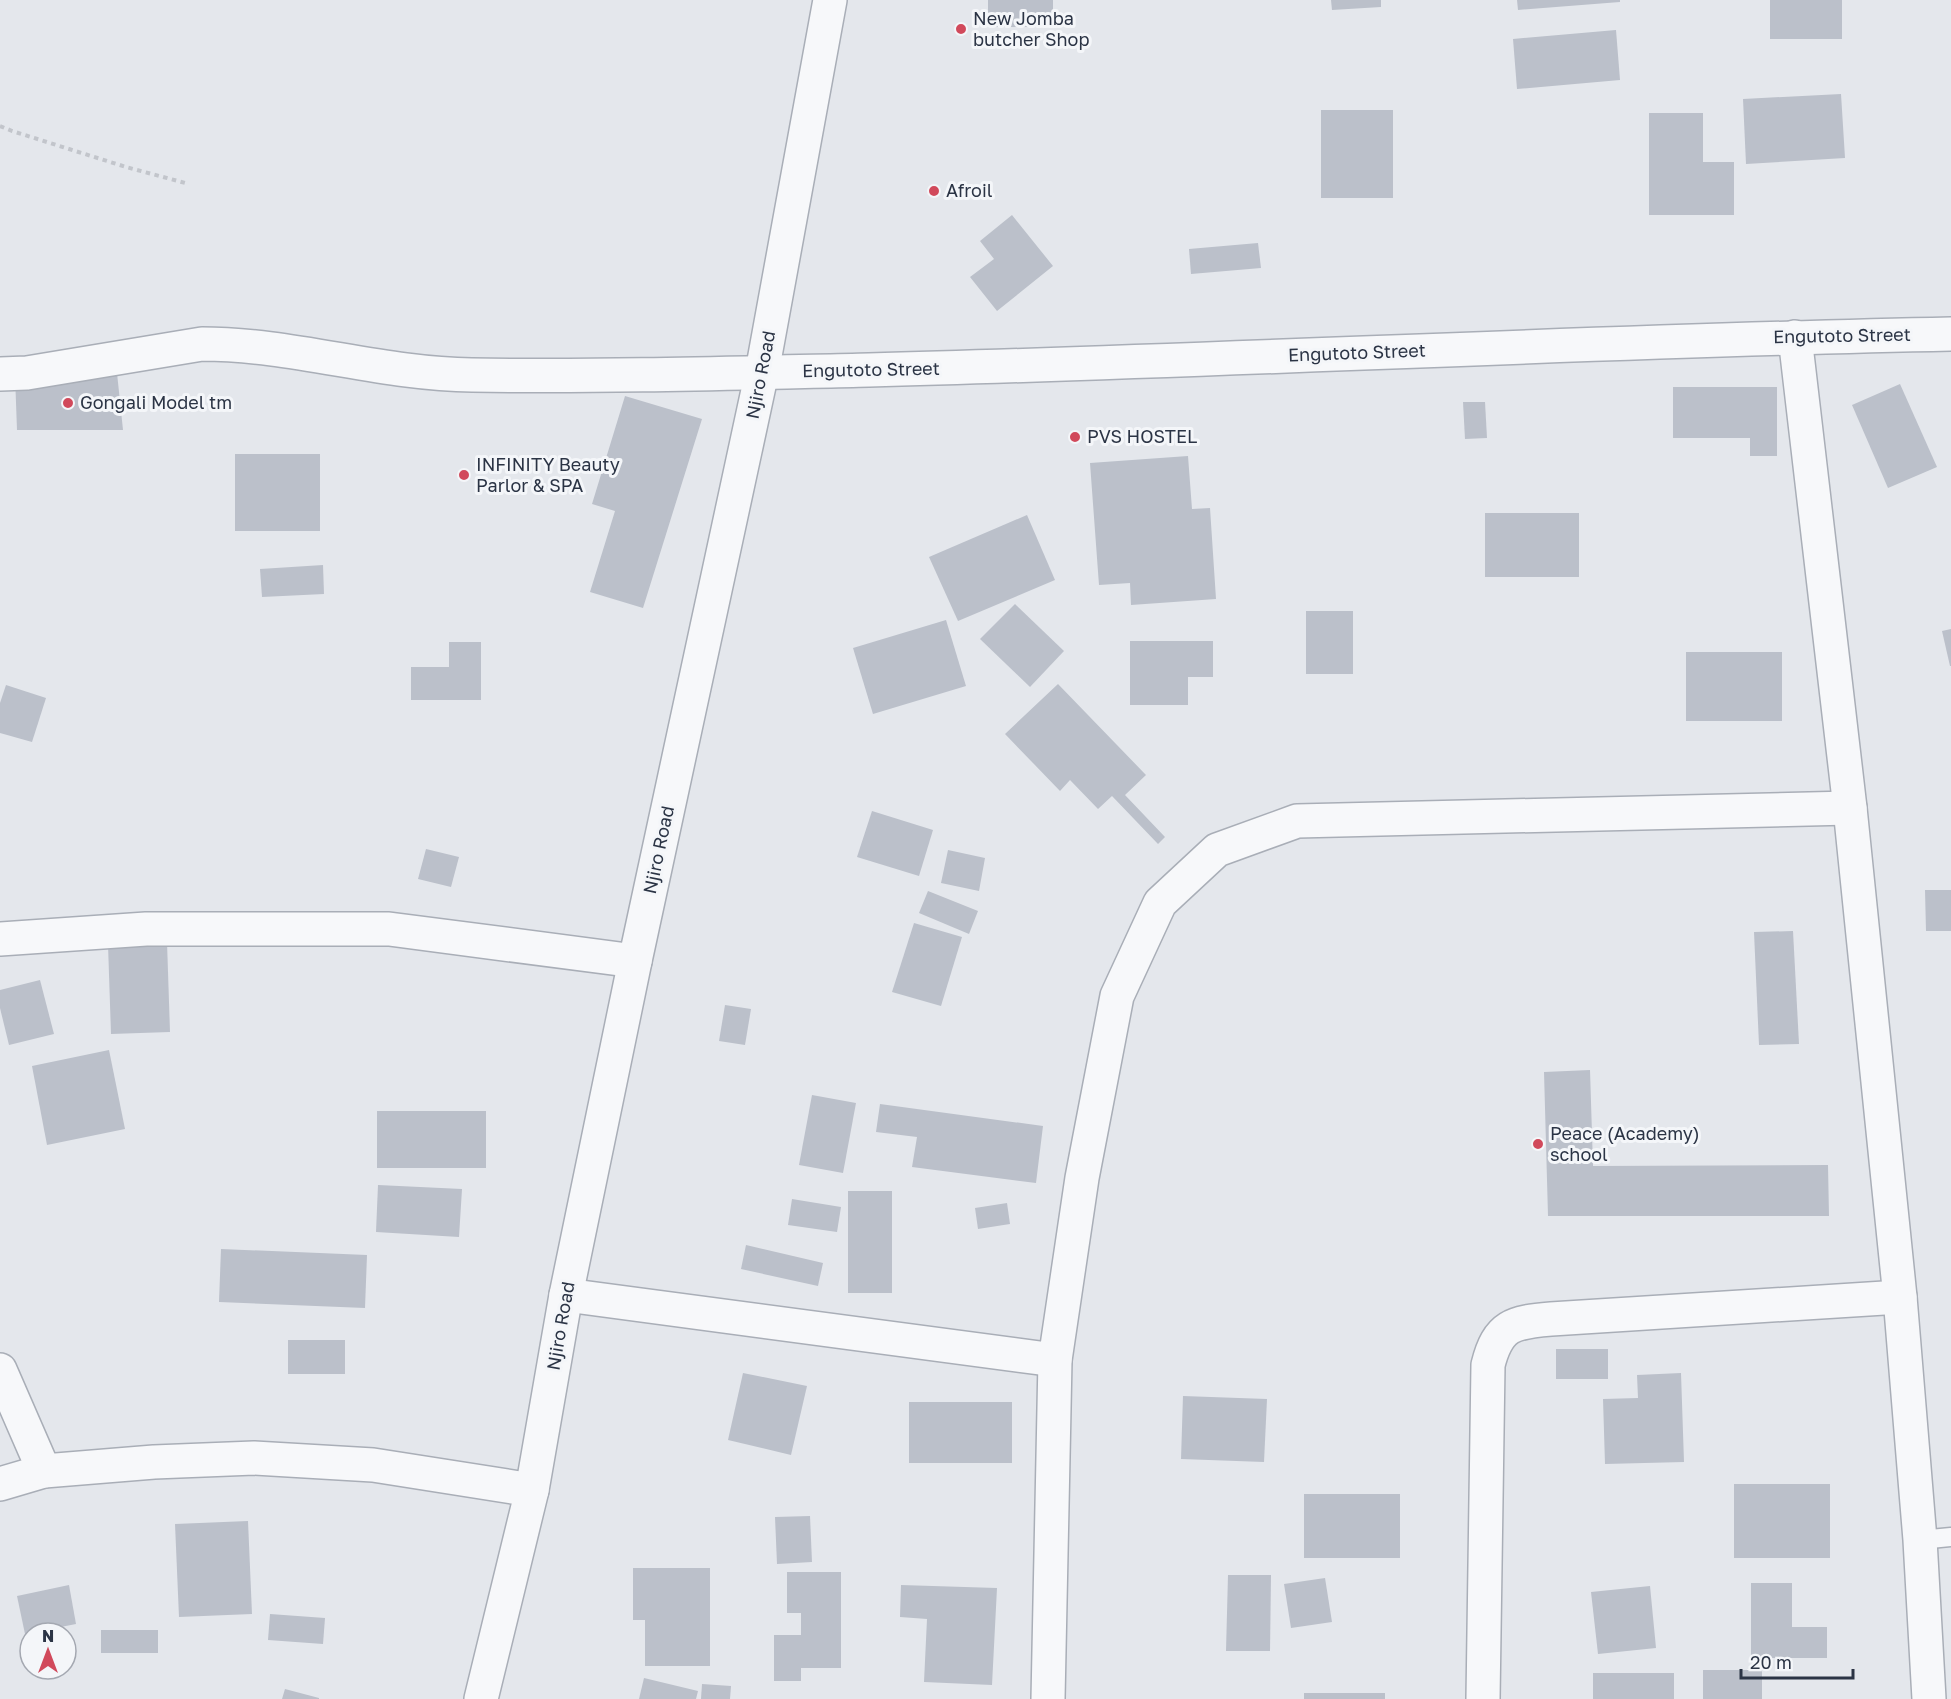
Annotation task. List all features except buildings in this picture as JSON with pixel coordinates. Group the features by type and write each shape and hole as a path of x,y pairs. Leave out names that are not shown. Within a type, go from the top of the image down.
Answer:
{"street":[{"name":"Njiro Road","path":"481,1699 532,1490 566,1295 635,961 762,372 830,0"},
{"name":"Engutoto Street","path":"0,374 27,373 202,344 285,349 393,368 466,375 624,375 1015,366 1795,337 1951,334"},
{"path":"1795,337 1850,808 1900,1297 1935,1539 1929,1699"},
{"path":"1048,1699 1055,1360 1082,1178 1116,996 1160,903 1217,850 1298,821 1850,808"},
{"path":"0,939 146,929 389,929 635,961"},
{"path":"566,1295 1055,1360"},
{"path":"1483,1699 1488,1365 1492,1348 1502,1333 1519,1322 1540,1320 1900,1297"},
{"path":"0,1370 44,1471"},
{"path":"0,1484 44,1471 154,1462 254,1458 373,1465 532,1490"}],"path":[{"path":"0,126 126,167 189,184"}],"place":[{"name":"New Jomba butcher Shop","path":"961,29"},
{"name":"Afroil","path":"934,191"},
{"name":"Gongali Model tm","path":"68,403"},
{"name":"PVS HOSTEL","path":"1075,437"},
{"name":"INFINITY Beauty Parlor & SPA","path":"464,475"},
{"name":"Peace (Academy) school","path":"1538,1144"}]}
